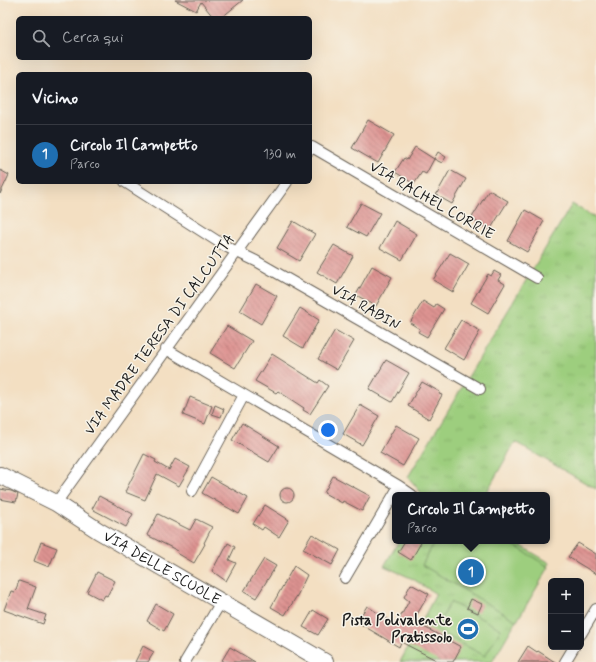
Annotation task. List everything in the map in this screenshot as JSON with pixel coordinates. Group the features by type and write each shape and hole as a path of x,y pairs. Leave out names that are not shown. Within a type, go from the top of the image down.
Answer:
{"main road":[{"name":"VIA DELLE SCUOLE","path":"0,475 56,503 220,602 324,662"}],"street":[{"name":"VIA RACHEL CORRIE","path":"312,150 537,278"},
{"name":"VIA RABIN","path":"128,184 237,252 256,261 480,388"},
{"name":"VIA MADRE TERESA DI CALCUTTA","path":"56,503 286,184"},
{"path":"166,349 408,492"},
{"path":"192,491 244,395"},
{"path":"395,492 399,486"},
{"path":"345,578 392,498"},
{"path":"185,662 220,602"},
{"path":"584,629 596,609"},
{"path":"565,662 572,650"}],"green space":[{"path":"572,204 596,218 596,489 515,442 487,492 420,492 408,477"},
{"path":"397,544 518,544 550,563 492,662 400,662 436,594 413,579 384,566"},
{"path":"433,544 512,544 549,567 517,621 422,565"},
{"name":"Pista Polivalente Pratissolo","path":"450,602 501,629 485,656 436,630"}],"building":[{"path":"175,0 243,0 223,16 212,16 201,2 196,11"},
{"path":"368,120 394,135 378,163 352,148"},
{"path":"415,147 434,159 426,174 422,172 414,184 395,172 404,158 407,160"},
{"path":"438,152 446,157 442,163 434,159"},
{"path":"0,170 9,175 0,194"},
{"path":"450,170 466,179 452,204 436,195"},
{"path":"489,190 508,201 490,230 471,219"},
{"path":"361,203 380,213 366,237 347,227"},
{"path":"525,210 544,221 527,252 508,241"},
{"path":"293,221 315,234 299,261 277,248"},
{"path":"395,221 417,234 402,260 380,248"},
{"path":"334,245 353,256 337,284 317,272"},
{"path":"450,253 469,264 453,292 433,280"},
{"path":"372,266 392,277 376,306 356,295"},
{"path":"494,271 501,275 498,280 505,284 488,313 471,303 488,274 491,276"},
{"path":"256,284 277,296 261,324 240,311"},
{"path":"423,301 434,308 436,304 444,309 427,337 418,332 420,329 410,323"},
{"path":"300,308 319,320 303,348 283,336"},
{"path":"461,320 480,331 464,360 444,348"},
{"path":"227,326 252,341 235,368 210,353"},
{"path":"335,330 354,341 337,370 318,359"},
{"path":"272,354 318,383 320,380 328,386 310,414 303,410 304,408 278,391 276,393 255,381"},
{"path":"386,360 409,373 392,402 369,389"},
{"path":"422,382 440,392 439,394 442,395 429,419 408,406"},
{"path":"190,397 212,406 205,424 183,415"},
{"path":"215,405 224,409 221,417 212,414"},
{"path":"360,405 379,416 362,445 343,434"},
{"path":"242,423 279,446 269,462 232,440"},
{"path":"396,425 419,438 403,466 380,453"},
{"path":"144,454 156,460 155,462 169,470 175,459 190,467 179,486 157,474 145,500 125,492"},
{"path":"333,476 370,496 362,511 343,501 342,503 324,493"},
{"path":"211,477 248,498 239,514 202,493"},
{"path":"284,488 290,488 294,492 294,498 290,502 284,502 280,498 280,492"},
{"path":"0,489 18,494 16,502 0,499"},
{"path":"99,496 133,514 126,527 92,509"},
{"path":"265,505 289,520 279,537 264,527 262,530 253,524"},
{"path":"158,514 190,530 196,519 212,527 204,543 205,544 194,563 177,553 178,551 147,535"},
{"path":"312,534 340,550 332,565 303,549"},
{"path":"41,542 57,548 49,567 34,561"},
{"path":"228,543 235,547 229,560 236,563 226,581 212,571"},
{"path":"578,543 596,554 596,574 568,557"},
{"path":"403,544 420,544 411,560 398,552"},
{"path":"264,559 276,566 256,598 244,591"},
{"path":"294,566 307,575 298,594 285,615 271,607"},
{"path":"97,572 115,581 107,596 105,595 102,600 87,592"},
{"path":"19,581 36,587 28,609 46,615 43,624 4,610 11,591 15,592"},
{"path":"411,584 429,594 413,621 461,647 453,662 440,662 401,642 399,647 357,622 367,606 396,625 409,601 404,597"},
{"path":"471,599 482,604 478,613 467,608"},
{"path":"156,604 173,614 164,631 147,621"},
{"path":"313,610 328,619 318,635 303,627"},
{"path":"143,646 154,652 148,662 135,662"},
{"path":"528,646 537,652 538,651 555,662 518,662"},
{"path":"230,647 255,662 221,662"}],"place":[{"name":"Circolo Il Campetto","path":"471,572"},
{"name":"Pista Polivalente Pratissolo","path":"468,629"}]}
